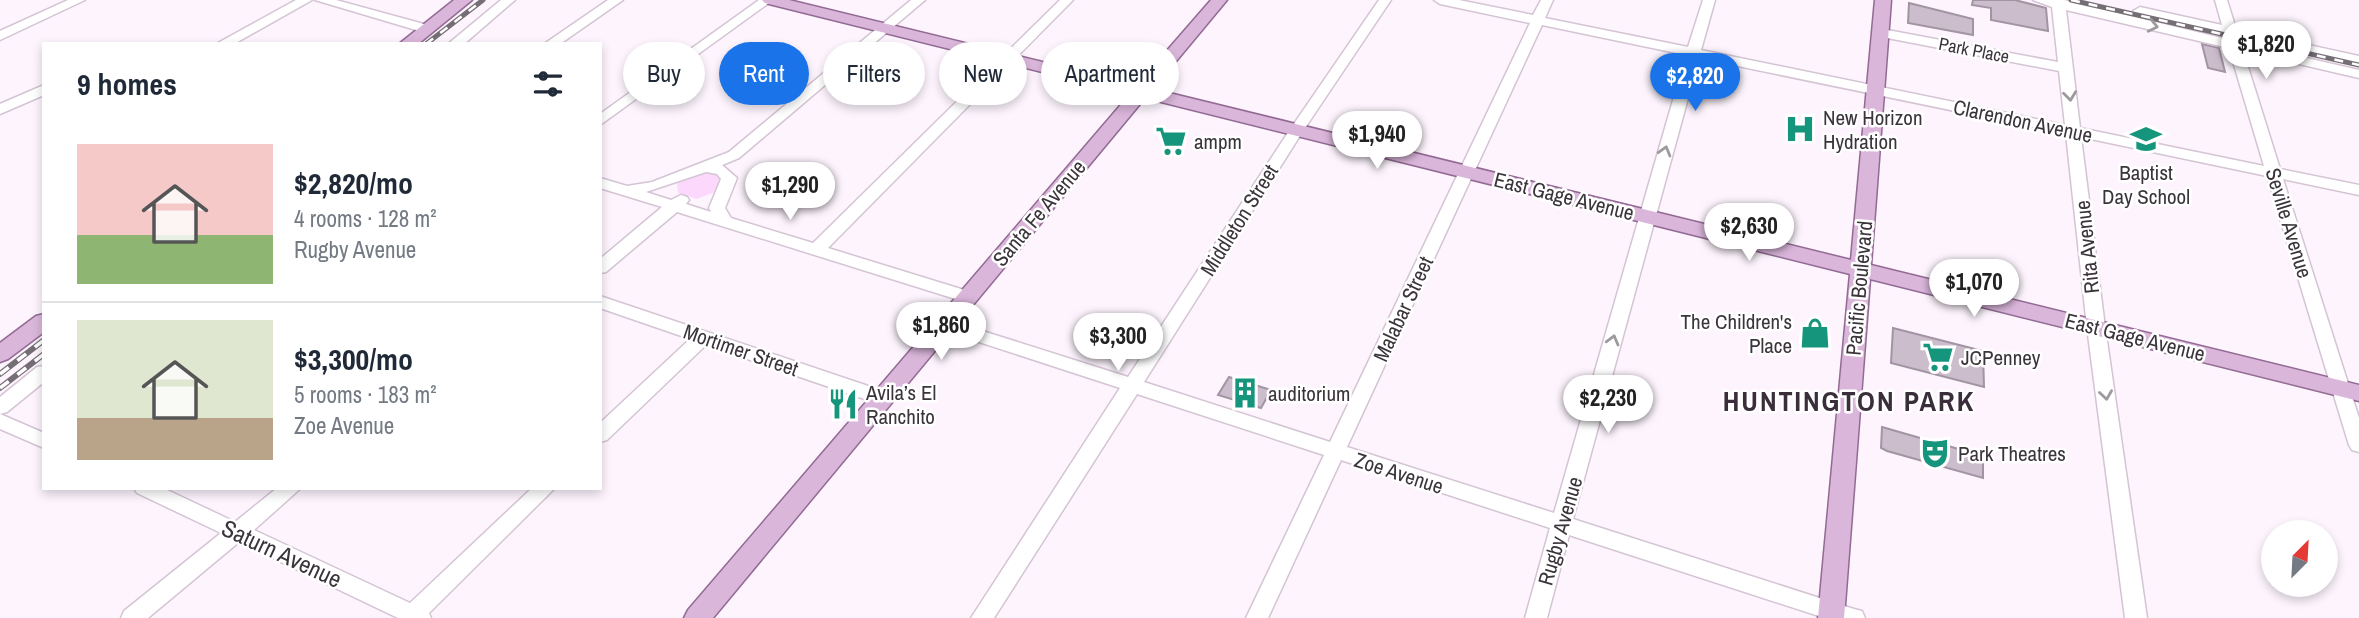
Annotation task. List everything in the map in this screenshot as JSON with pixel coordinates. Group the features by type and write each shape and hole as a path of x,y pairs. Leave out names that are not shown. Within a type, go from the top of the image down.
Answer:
{"main road":[{"path":"410,42 464,0"},
{"name":"East Gage Avenue","path":"768,0 939,42"},
{"name":"Santa Fe Avenue","path":"1179,47 1219,0"},
{"name":"Pacific Boulevard","path":"1839,615 1861,269 1883,0"},
{"name":"East Gage Avenue","path":"1179,102 2349,390"},
{"name":"Santa Fe Avenue","path":"697,618 1129,105"},
{"path":"0,354 42,322"}],"street":[{"path":"45,0 65,6"},
{"path":"0,36 79,0"},
{"path":"227,42 306,0"},
{"path":"321,0 426,29"},
{"path":"457,42 509,0"},
{"path":"554,42 617,0"},
{"path":"602,120 768,0"},
{"path":"625,190 653,187 734,155 919,0"},
{"path":"1024,42 1067,0"},
{"name":"Middleton Street","path":"982,618 1296,131 1385,0"},
{"name":"Clarendon Avenue","path":"1440,0 2359,190"},
{"name":"Malabar Street","path":"1257,618 1547,0"},
{"name":"Rugby Avenue","path":"1536,618 1646,216 1709,0"},
{"path":"2039,0 2058,2 2359,74"},
{"path":"2092,0 2359,60"},
{"name":"Seville Avenue","path":"2221,0 2249,84 2273,172 2349,390 2359,444"},
{"name":"Rita Avenue","path":"2058,2 2096,327 2136,618"},
{"name":"Park Place","path":"1882,33 2067,68"},
{"path":"0,110 42,90"},
{"path":"816,250 961,105"},
{"path":"724,221 718,208 734,155"},
{"path":"698,169 719,170 726,185"},
{"path":"677,178 670,191 678,203"},
{"path":"602,184 678,203 724,221 968,297"},
{"path":"602,266 678,203 702,201 726,185"},
{"name":"Mortimer Street","path":"602,303 882,398"},
{"name":"Zoe Avenue","path":"945,325 1839,615"},
{"path":"602,433 703,337"},
{"path":"0,407 42,374"},
{"path":"0,421 42,440"},
{"name":"Saturn Avenue","path":"148,490 414,617"},
{"path":"132,618 289,490"},
{"path":"414,617 543,490"}],"shaded area":[{"path":"709,170 723,175 720,190 697,199 678,193 677,184 682,179"}],"building":[{"path":"1973,0 2015,0 2046,8 2048,31 1991,20 1991,8 1972,5"},
{"path":"1909,3 1973,19 1973,35 1908,23"},
{"path":"2202,44 2219,48 2225,72 2208,68"},
{"name":"JCPenney","path":"1893,328 1983,351 1984,387 1891,363"},
{"name":"auditorium","path":"1229,377 1271,390 1261,408 1218,395"},
{"name":"Park Theatres","path":"1882,427 1983,456 1983,478 1881,448"}],"railway":[{"path":"429,42 483,0"},
{"path":"2071,0 2359,65"},
{"path":"0,374 42,342"},
{"path":"0,388 42,356"}],"place":[{"name":"New Horizon Hydration","path":"1800,129"},
{"name":"Baptist Day School","path":"2146,139"},
{"name":"ampm","path":"1171,141"},
{"name":"The Children's Place","path":"1815,333"},
{"name":"JCPenney","path":"1938,357"},
{"name":"auditorium","path":"1245,393"},
{"name":"Avila’s El Ranchito","path":"843,404"},
{"name":"Park Theatres","path":"1935,453"}],"district":[{"name":"HUNTINGTON PARK","path":"1849,401"}]}
